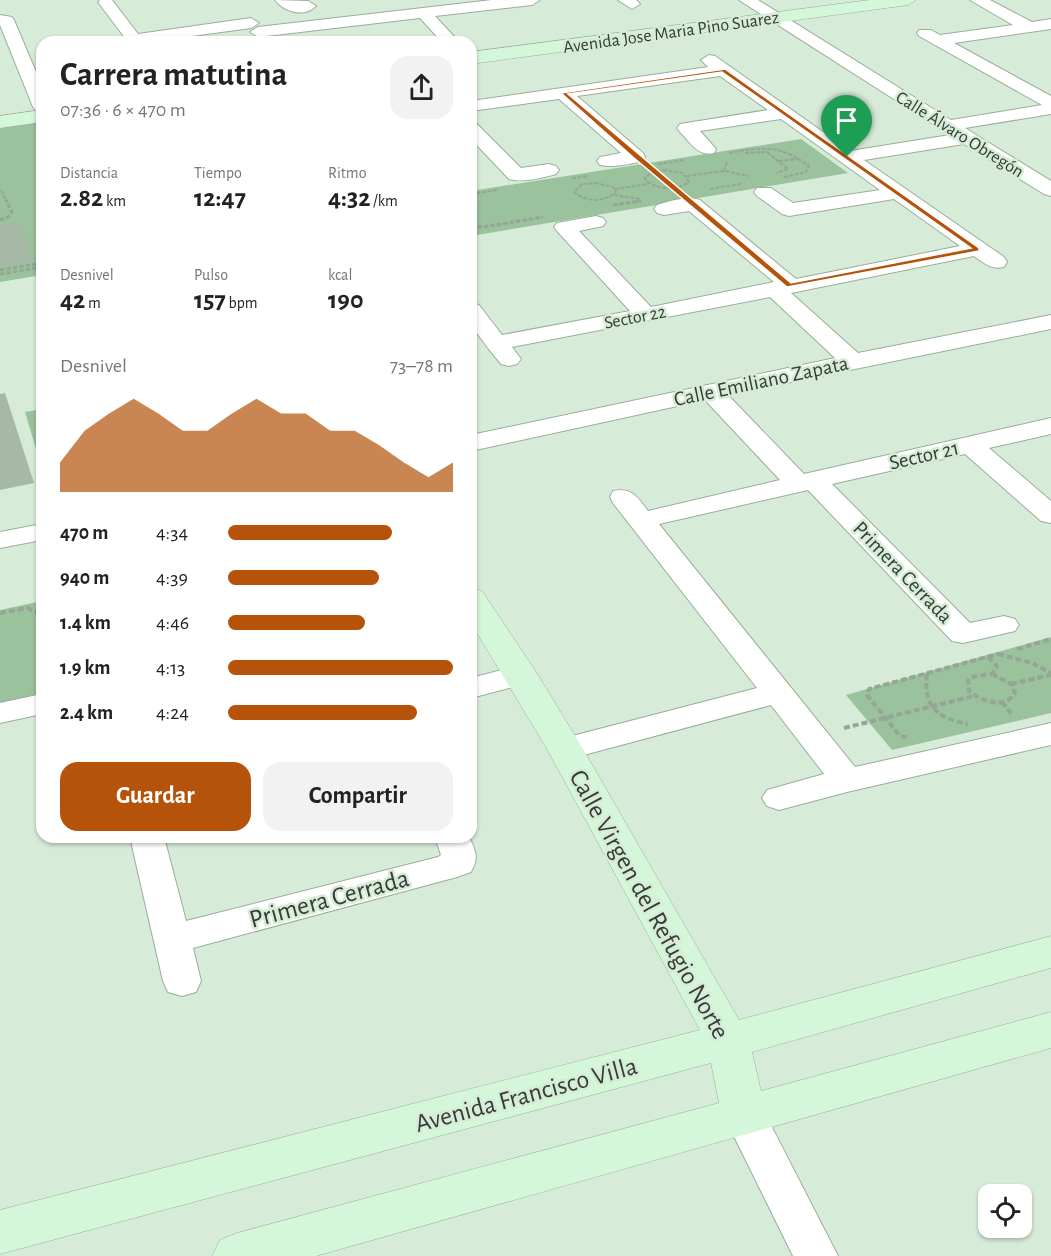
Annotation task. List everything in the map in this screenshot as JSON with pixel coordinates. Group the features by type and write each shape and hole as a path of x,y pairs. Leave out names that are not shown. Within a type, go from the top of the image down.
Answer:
{"street":[{"path":"283,0 290,8 308,6"},
{"path":"203,36 258,32 532,0"},
{"name":"Calle Álvaro Obregón","path":"747,0 1051,190"},
{"name":"Avenida Jose Maria Pino Suarez","path":"477,57 850,0"},
{"name":"Avenida Jose Maria Pino Suarez","path":"477,50 770,14 908,0"},
{"path":"978,0 1039,26 1051,34"},
{"path":"106,2 131,36"},
{"path":"239,8 258,32"},
{"path":"424,13 446,36"},
{"path":"0,20 6,20 36,92"},
{"path":"1039,26 932,36 1051,103"},
{"path":"477,105 564,93 716,65 996,262"},
{"path":"564,93 641,161"},
{"path":"0,113 36,108"},
{"path":"947,126 1051,109"},
{"path":"713,152 686,128 784,113"},
{"path":"0,122 36,117"},
{"path":"477,134 516,174 549,170"},
{"path":"847,157 967,138"},
{"path":"607,161 641,161"},
{"path":"764,182 789,210 897,193"},
{"path":"664,209 687,199 782,287 854,361"},
{"path":"603,214 564,227 646,315"},
{"name":"Sector 22","path":"496,343 977,249"},
{"path":"477,318 511,361"},
{"name":"Calle Emiliano Zapata","path":"477,442 854,361 1051,322"},
{"path":"711,392 806,482"},
{"name":"Sector 21","path":"643,520 1051,426"},
{"path":"970,445 1051,515"},
{"name":"Primera Cerrada","path":"806,482 963,634 1004,625"},
{"path":"623,497 847,780"},
{"path":"0,540 36,533"},
{"name":"Calle Virgen del Refugio Norte","path":"477,607 565,749 728,1041 744,1114 816,1256"},
{"path":"477,686 521,675"},
{"path":"565,749 778,693"},
{"path":"0,713 36,705"},
{"path":"779,798 847,780 1051,734"},
{"path":"148,843 182,981"},
{"name":"Primera Cerrada","path":"172,939 458,863 459,852 455,843"},
{"name":"Avenida Francisco Villa","path":"0,1232 728,1041 1051,952"},
{"path":"237,1256 1051,1030"}],"path":[{"path":"641,161 687,199 806,172 808,166 785,149 763,148 730,153"},
{"path":"713,152 767,152 788,169 764,182"},
{"path":"724,171 730,153"},
{"path":"641,161 689,160"},
{"path":"649,184 645,178 654,172 670,171 687,176 724,171 751,177"},
{"path":"570,179 592,175"},
{"path":"603,214 644,200 614,195 592,199 580,197 574,192 578,186 602,183 615,189 649,184 673,188 686,184 689,179 687,176"},
{"path":"0,189 12,212 8,217 0,220"},
{"path":"477,193 503,189"},
{"path":"614,195 615,189"},
{"path":"477,226 552,215"},
{"path":"0,272 36,266"},
{"path":"0,613 25,607 36,609"},
{"path":"913,739 900,736 867,695 868,689 1051,639"},
{"path":"998,654 1023,659 1041,666 1051,674"},
{"path":"927,674 924,686 931,706 941,716 954,722 972,724 952,729"},
{"path":"992,674 1011,684 1015,693 1013,697 1002,702 987,702 974,696 969,691 968,681 978,675 992,674"},
{"path":"1011,684 1051,674"},
{"path":"813,735 974,696"},
{"path":"1002,717 1022,712"}],"green space":[{"path":"36,122 36,276 0,282 0,126"},
{"path":"801,139 848,173 477,235 477,190"},
{"path":"36,410 36,449 25,412"},
{"path":"36,602 36,695 0,703 0,610"},
{"path":"1051,637 1051,713 892,750 846,695"}],"building":[{"path":"20,222 34,262 0,267 0,225"},
{"path":"5,393 34,483 0,490 0,394"}],"route":[{"path":"723,70 847,157 977,249 790,285 636,157 564,93 723,70"}]}
